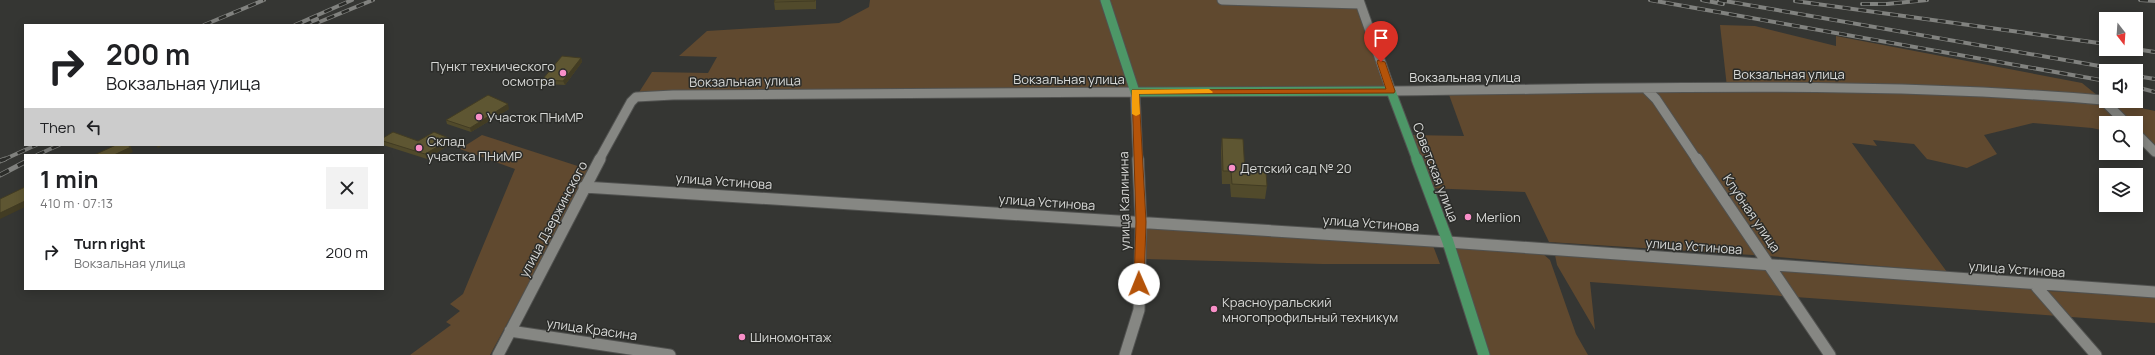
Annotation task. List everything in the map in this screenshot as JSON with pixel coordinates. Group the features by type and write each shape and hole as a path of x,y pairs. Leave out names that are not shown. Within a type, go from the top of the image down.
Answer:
{"main road":[{"path":"1104,0 1135,92"},
{"name":"Вокзальная улица","path":"1135,92 1391,91"},
{"name":"Советская улица","path":"1391,91 1448,242 1484,355"}],"street":[{"path":"1222,0 1360,2"},
{"name":"Советская улица","path":"1360,2 1391,91"},
{"name":"Вокзальная улица","path":"1391,91 1860,87 2021,93 2103,100 2119,116"},
{"name":"Клубная улица","path":"1647,90 1656,99 1830,355"},
{"name":"Вокзальная улица","path":"636,97 673,95 1135,92"},
{"name":"улица Калинина","path":"1125,355 1139,310 1141,222 1135,92"},
{"name":"улица Дзержинского","path":"498,355 584,187 631,102 636,97"},
{"path":"2143,140 2155,152"},
{"name":"улица Устинова","path":"584,187 1448,242 2035,285 2155,292"},
{"path":"2035,285 2096,355"},
{"name":"улица Красина","path":"510,331 670,355"}],"shaded area":[{"path":"870,0 1222,0 1360,4 1391,91 636,97 652,72 708,73 717,57 679,56 707,31 839,23 869,7"},
{"path":"1720,25 1755,26 1836,46 1836,36 2082,83 2099,97 2099,108 2141,108 2155,111 2155,152 2143,144 2143,116 2099,116 2099,130 2033,123 1984,135 1997,154 1967,168 1927,159 1914,144 1873,140 1877,146 1852,143 1947,272 1768,256 1549,242 1525,192 1427,188 1411,135 1464,136 1448,92 1727,87"},
{"path":"482,135 590,170 490,355 410,355 451,325 446,322 460,311 450,304 463,294 515,169 460,149"},
{"path":"1147,225 1432,243 1440,264 1322,264 1145,259"},
{"path":"1448,242 1542,253 1550,260 1576,334 1588,355 1481,355"},
{"path":"1555,255 1956,281 2037,290 2058,316 1590,282 1595,330 1557,265"},
{"path":"2047,291 2155,297 2155,323 2071,317"}],"building":[{"path":"775,0 815,0 815,1 774,2"},
{"name":"Пункт технического осмотра","path":"562,56 581,58 563,81 542,80"},
{"name":"Участок ПНиМР","path":"488,95 508,104 470,128 446,120"},
{"name":"Склад участка ПНиМР","path":"393,132 418,141 434,132 451,139 425,154 384,141 384,137"},
{"path":"1222,138 1243,139 1245,172 1266,172 1267,186 1232,184 1231,171 1223,171"},
{"path":"114,146 131,147 116,154 96,154"},
{"path":"24,187 24,201 0,213 0,199"}],"railway":[{"path":"206,24 264,0"},
{"path":"297,24 352,0"},
{"path":"314,24 373,0"},
{"path":"1650,0 2099,80"},
{"path":"1702,0 1723,4"},
{"path":"1719,0 2099,66"},
{"path":"1862,4 1887,4 1927,0"},
{"path":"2140,0 2155,1"},
{"path":"1795,1 2099,43"},
{"path":"306,24 317,19"},
{"path":"2143,50 2155,52"},
{"path":"2143,77 2155,79"},
{"path":"2143,89 2155,92"},
{"path":"3,160 34,146"},
{"path":"39,154 57,146"},
{"path":"0,161 5,159"},
{"path":"0,175 24,163"}],"slow traffic":[{"path":"1136,114 1135,92 1209,92"}],"place":[{"name":"Пункт технического осмотра","path":"563,73"},
{"name":"Участок ПНиМР","path":"479,117"},
{"name":"Склад участка ПНиМР","path":"419,148"},
{"name":"Детский сад № 20","path":"1232,168"},
{"name":"Merlion","path":"1468,217"},
{"name":"Красноуральский многопрофильный техникум","path":"1214,309"},
{"name":"Шиномонтаж","path":"742,337"}],"route":[{"path":"1139,284 1141,222 1135,92 1391,91 1381,62"}]}
